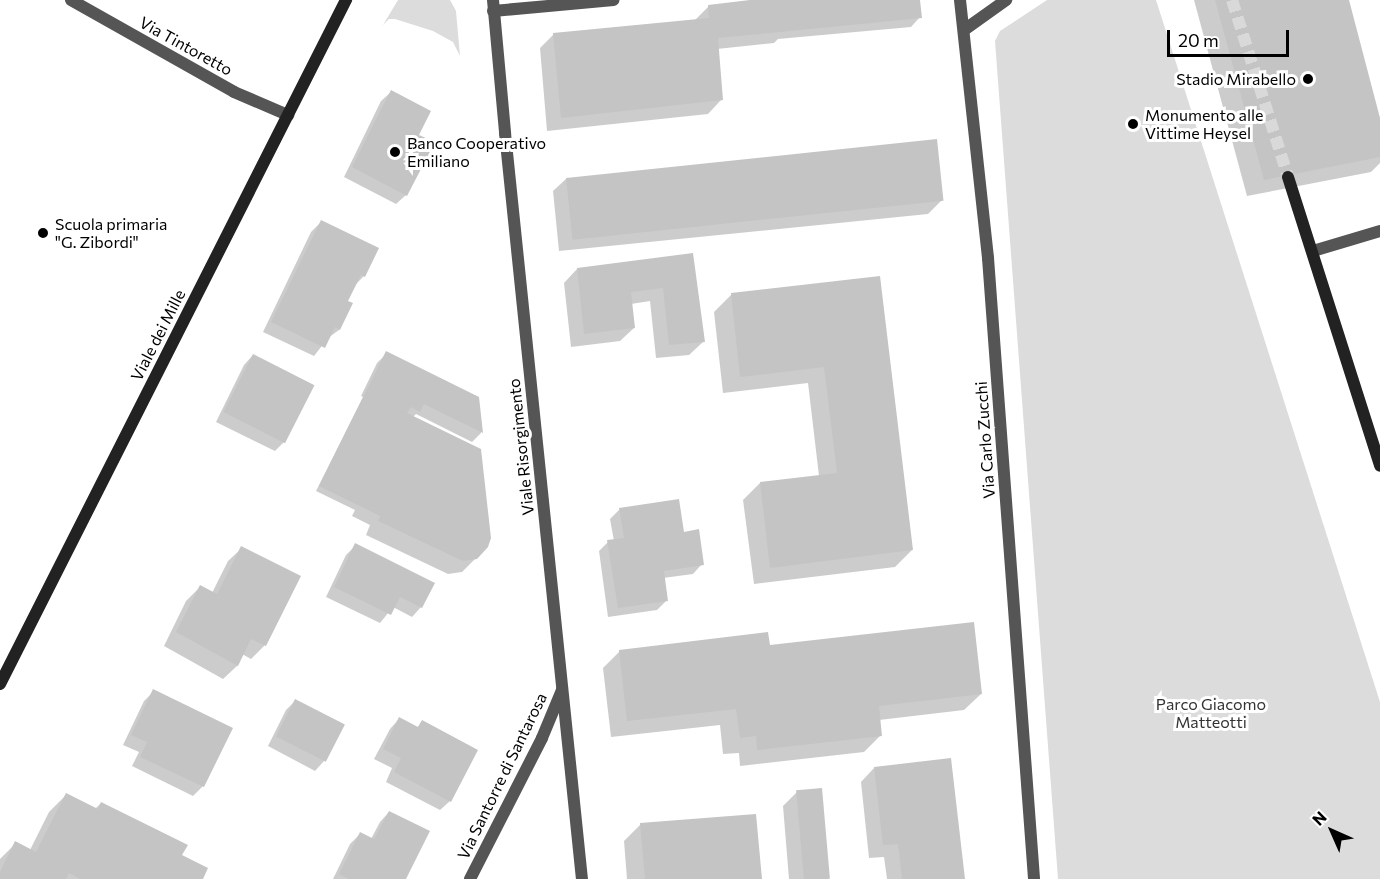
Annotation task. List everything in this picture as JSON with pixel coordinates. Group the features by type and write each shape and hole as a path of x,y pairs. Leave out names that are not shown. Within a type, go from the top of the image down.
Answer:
{"main road":[{"name":"Viale dei Mille","path":"0,684 346,0"},
{"path":"1288,177 1314,251 1380,466"}],"street":[{"name":"Via Tintoretto","path":"71,0 234,92 288,115"},
{"path":"493,4 613,0"},
{"name":"Via Carlo Zucchi","path":"960,0 988,258 1034,879"},
{"path":"964,30 1006,0"},
{"name":"Viale Risorgimento","path":"493,4 582,879"},
{"path":"1314,251 1380,231"},
{"name":"Via Santorre di Santarosa","path":"470,879 542,738 564,686"}],"green space":[{"path":"398,0 450,0 456,11 460,56 453,42 433,31 395,19 389,19 383,25"},
{"name":"Parco Giacomo Matteotti","path":"1047,0 1156,0 1380,702 1380,879 1058,879 995,41 1000,31"}],"building":[{"path":"750,0 920,0 922,18 718,38 723,100 561,118 553,33 709,18 708,5"},
{"name":"Stadio Mirabello","path":"1215,0 1349,0 1380,118 1380,157 1264,180"},
{"path":"391,90 431,111 419,135 435,142 407,196 352,167"},
{"path":"937,139 943,201 573,240 566,178"},
{"path":"321,220 379,248 365,277 361,275 348,301 353,303 340,330 335,327 325,348 271,322"},
{"path":"693,253 705,342 669,345 663,288 631,292 635,328 584,334 577,268"},
{"path":"880,276 913,550 770,568 760,482 837,473 824,367 740,377 731,293"},
{"path":"386,351 479,397 483,433 424,404 420,412 411,407 407,413 481,449 491,538 488,547 477,559 463,561 378,521 380,516 319,486"},
{"path":"253,354 314,385 285,443 223,412"},
{"path":"679,499 684,532 699,529 704,565 664,571 668,601 618,608 607,540 624,538 619,508"},
{"path":"355,543 435,583 422,608 400,597 391,615 334,587"},
{"path":"241,546 301,576 266,646 251,639 238,666 176,632 200,585 217,594"},
{"path":"974,622 982,694 879,706 882,736 757,750 756,736 740,738 736,709 627,721 619,650 768,632 770,645"},
{"path":"153,689 233,728 204,787 140,757 147,742 131,735"},
{"path":"295,699 345,724 326,762 276,736"},
{"path":"399,717 418,727 422,720 478,750 451,802 394,772 401,758 383,749"},
{"path":"951,758 965,879 902,879 898,844 883,845 874,767"},
{"path":"822,788 830,879 804,879 796,790"},
{"path":"66,793 98,809 101,802 188,845 182,855 208,868 203,879 80,879 69,873 66,879 0,879 0,872 15,841 36,852"},
{"path":"389,811 430,831 406,879 348,879 339,874 360,832 374,839"},
{"path":"756,814 762,879 645,879 640,823"}],"tunnel":[{"path":"1232,0 1288,177"}],"place":[{"name":"Stadio Mirabello","path":"1308,79"},
{"name":"Monumento alle Vittime Heysel","path":"1133,124"},
{"name":"Banco Cooperativo Emiliano","path":"395,152"},
{"name":"Scuola primaria \"G. Zibordi\"","path":"43,233"}]}
